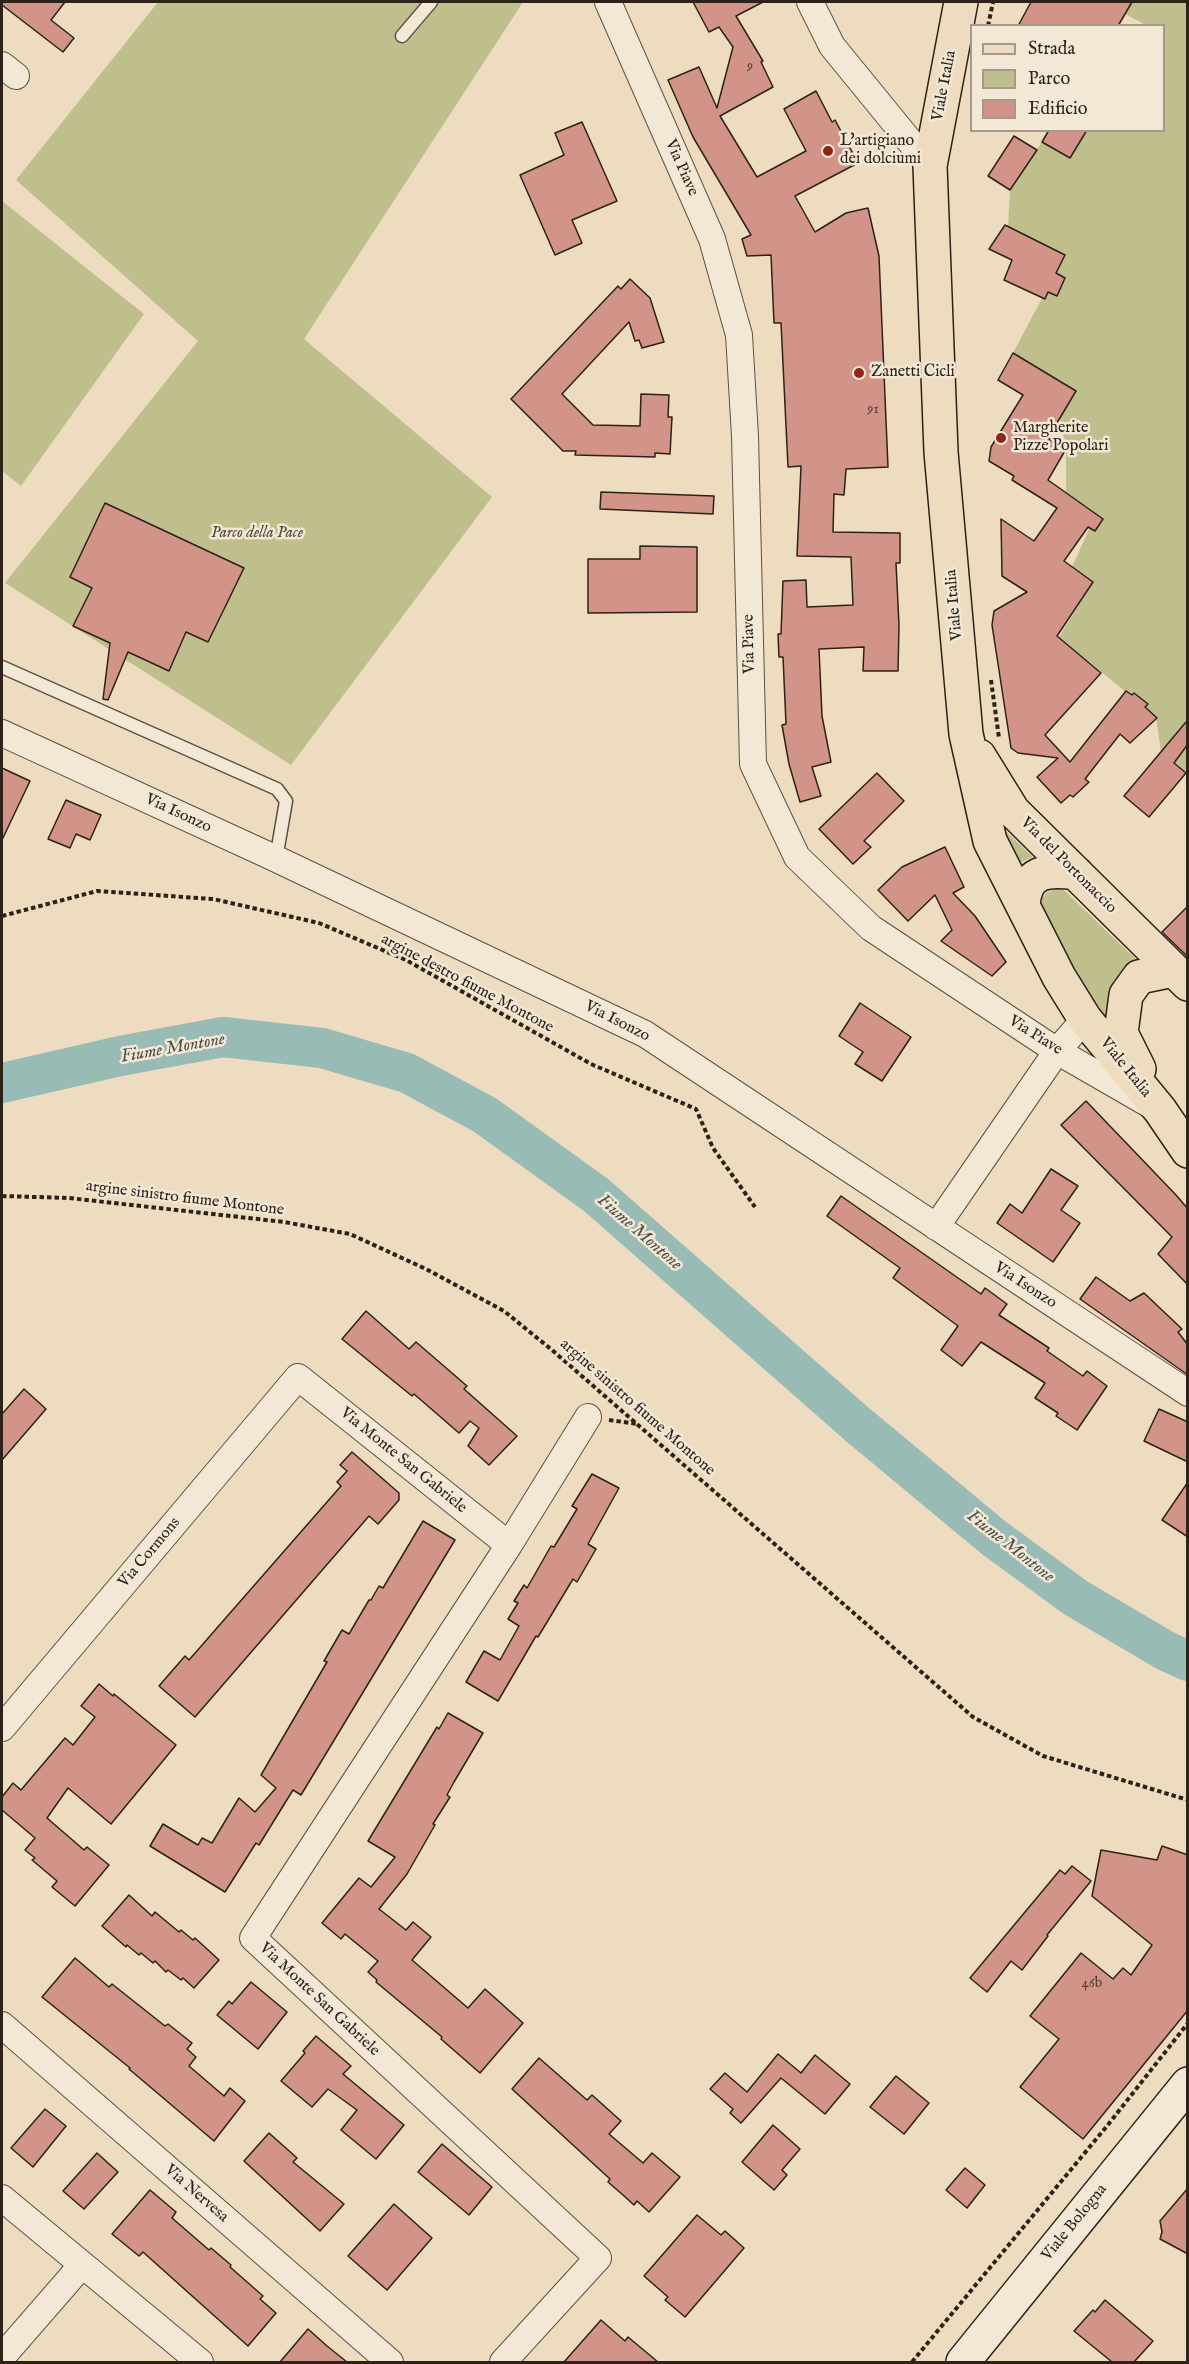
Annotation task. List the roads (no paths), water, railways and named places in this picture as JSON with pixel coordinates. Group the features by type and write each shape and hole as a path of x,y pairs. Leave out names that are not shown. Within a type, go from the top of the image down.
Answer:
{"main road":[{"name":"Viale Italia","path":"961,2 930,166 941,452 966,734 990,841 1059,977 1085,1019 1160,1110 1188,1150"},
{"name":"Via del Portonaccio","path":"966,734 1013,811 1180,977"},
{"path":"1023,906 1024,893 1032,878 1044,872 1076,873"},
{"path":"1160,1110 1121,1033 1126,995 1139,977 1180,977"},
{"name":"Viale Bologna","path":"963,2362 1188,2084"}],"street":[{"name":"Via Piave","path":"608,2 712,239 739,335 745,436 753,764 797,857 871,928 1057,1051 1160,1110"},
{"path":"810,2 832,46 930,166"},
{"name":"Via Isonzo","path":"2,733 276,859 645,1034 1188,1393"},
{"path":"936,1227 1057,1051 1085,1019"},
{"name":"Via Monte San Gabriele","path":"298,1377 509,1545"},
{"name":"Via Cormons","path":"2,1728 298,1377"},
{"name":"Via Monte San Gabriele","path":"503,2362 598,2258 253,1938 509,1545 588,1418"},
{"name":"Via Nervesa","path":"2,2025 390,2362"},
{"path":"2,2198 200,2362"},
{"path":"2,2358 82,2265"}],"lane":[{"path":"402,36 431,2"},
{"path":"2,667 277,789 286,801 276,859"}],"waterway":[{"name":"Fiume Montone","path":"2,1083 120,1056 223,1037 322,1048 407,1073 485,1115 596,1195 858,1425 994,1538 1076,1598 1166,1651 1188,1661"}],"place":[{"name":"L'artigiano dei dolciumi","path":"828,151"},
{"name":"Zanetti Cicli","path":"859,373"},
{"name":"Margherite Pizze Popolari","path":"1001,438"}],"park label":[{"name":"Parco della Pace","path":"257,534"}]}
